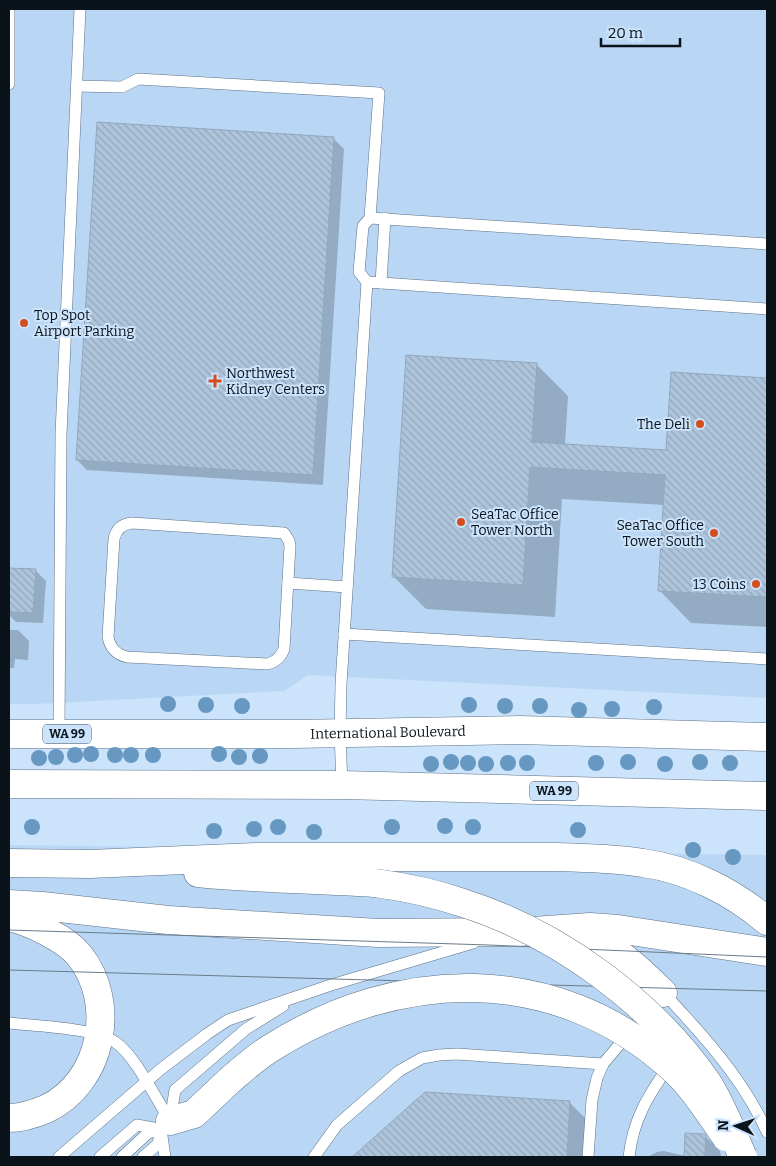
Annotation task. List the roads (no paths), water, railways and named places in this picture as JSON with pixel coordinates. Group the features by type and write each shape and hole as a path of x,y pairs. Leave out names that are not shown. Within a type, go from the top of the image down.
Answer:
{"main road":[{"name":"International Boulevard","path":"9,734 340,733 520,730 767,737"},
{"name":"WA 99","path":"9,784 342,785 767,796"},
{"path":"9,863 90,864 256,857 558,857 604,859 644,863 682,872 719,888 752,909 767,922"},
{"path":"90,864 257,879 374,883 433,894 464,903 508,920 575,957 608,980 667,1032 708,1084 742,1157"},
{"path":"9,904 177,920 378,933 518,932 590,927 618,929 767,952"},
{"path":"9,917 52,935 67,944 78,954 87,967 96,988 100,1013 100,1035 95,1057 86,1074 73,1091 55,1104 33,1114 9,1118"},
{"path":"563,928 584,934 599,942 644,974 663,993"},
{"path":"165,1125 194,1114 229,1080 276,1045 315,1024 354,1008 403,995 432,990 473,987 504,989 571,1006 629,1034 672,1068 686,1082 742,1157"}],"lane":[{"path":"9,9 9,84"},
{"path":"60,734 61,434 80,9"},
{"path":"76,86 122,88 138,79 379,93 370,218 363,226 359,272 367,282 344,634 340,733 342,785"},
{"path":"370,218 767,244"},
{"path":"381,283 385,218"},
{"path":"367,282 767,309"},
{"path":"125,524 284,533 289,540 290,546 288,583 284,648 282,655 272,663 126,657 120,655 110,644 108,637 114,539 116,532 125,524"},
{"path":"288,583 347,587"},
{"path":"344,634 767,659"},
{"path":"59,1157 146,1082 228,1020 331,985 461,945 518,932"},
{"path":"588,1157 592,1100 597,1078 604,1064 663,993 695,1027 744,1089 767,1132"},
{"path":"143,1157 158,1144 175,1090 246,1029 297,997"},
{"path":"9,1023 86,1031 116,1042 127,1052 146,1082 165,1125 165,1157"},
{"path":"629,1157 633,1132 640,1110 695,1027"},
{"path":"314,1157 337,1125 399,1071 410,1063 422,1058 457,1054 604,1064"},
{"path":"100,1157 136,1125 165,1125"},
{"path":"122,1157 148,1133 165,1125"}],"tram line":[{"path":"9,930 489,945 767,957"},
{"path":"9,970 767,991"}],"place":[{"name":"Top Spot Airport Parking","path":"24,323"},
{"name":"Northwest Kidney Centers","path":"215,381"},
{"name":"The Deli","path":"700,424"},
{"name":"SeaTac Office Tower North","path":"461,522"},
{"name":"SeaTac Office Tower South","path":"714,533"},
{"name":"13 Coins","path":"756,584"}]}
